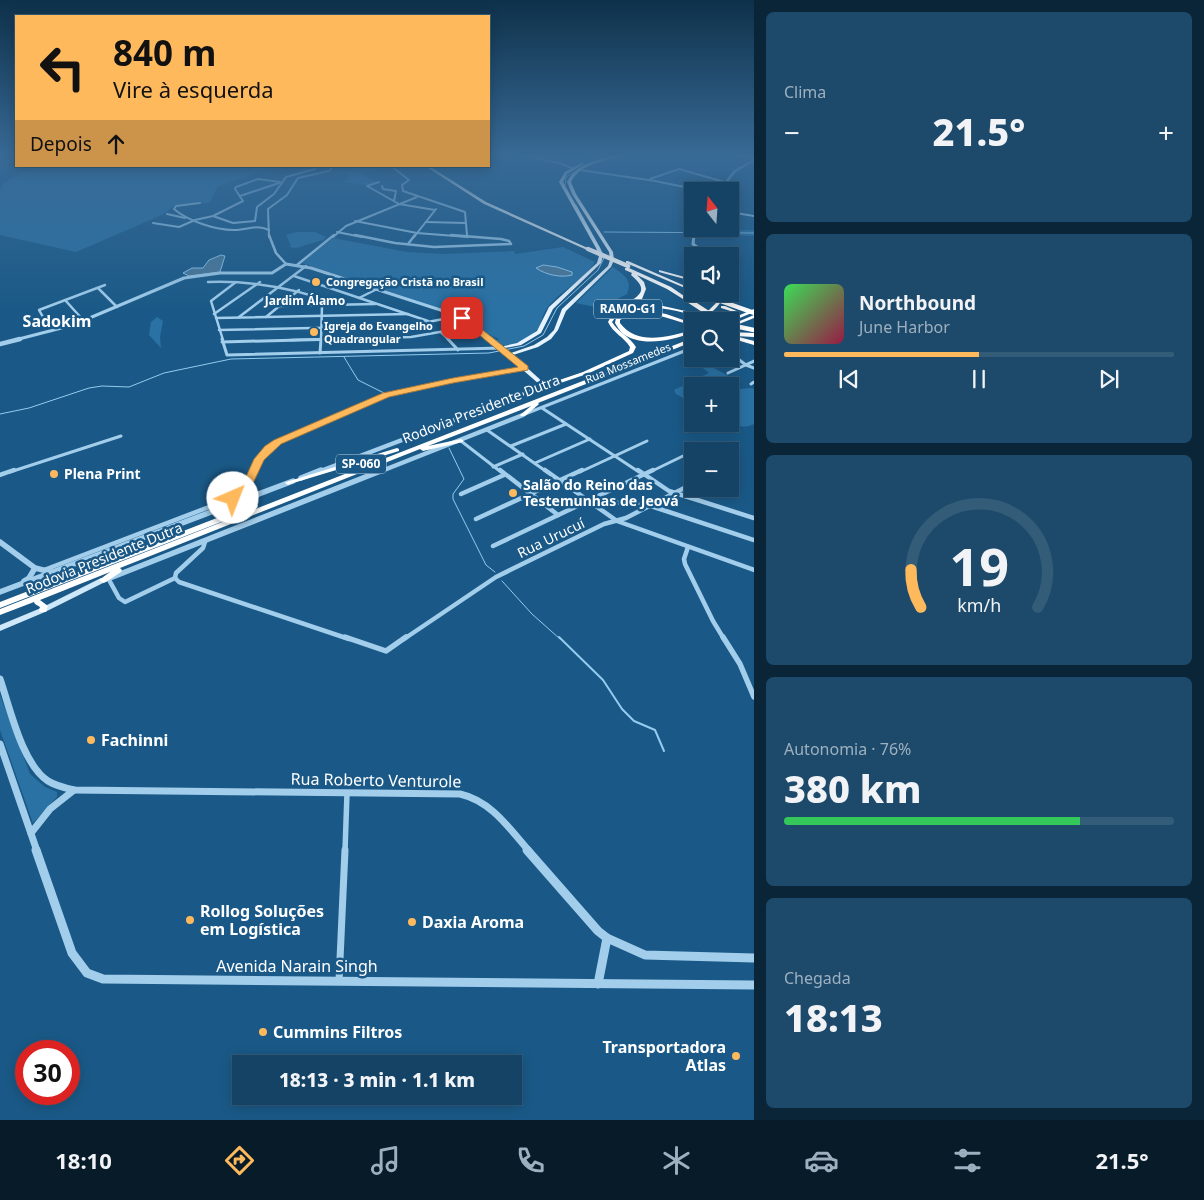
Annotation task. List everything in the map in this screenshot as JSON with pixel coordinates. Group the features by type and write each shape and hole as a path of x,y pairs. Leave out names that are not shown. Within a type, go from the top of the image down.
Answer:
{"highway":[{"path":"495,207 550,233 684,289"},
{"path":"503,207 589,249"},
{"path":"628,266 684,278"},
{"path":"628,266 662,284 706,312"},
{"path":"618,313 620,309 637,300 644,290 642,282 628,266"},
{"path":"684,334 669,339 641,338 619,327 618,320 634,310 647,308 688,316 699,316 714,308 718,302"},
{"path":"720,302 754,314"},
{"path":"723,302 754,314"},
{"name":"RAMO-G1","path":"520,395 585,373 626,356 632,350 632,343 611,325 611,319 618,313 646,306 689,312"},
{"path":"626,314 653,313 684,321"},
{"path":"741,316 754,314"},
{"path":"739,319 754,314"},
{"path":"739,324 754,326"},
{"path":"739,326 754,330"},
{"path":"739,335 754,334"},
{"name":"Rodovia Presidente Dutra","path":"0,605 684,339"},
{"path":"739,339 754,343"},
{"name":"Rodovia Presidente Dutra","path":"0,613 378,462 684,345"},
{"path":"523,415 538,404 564,390"},
{"path":"378,462 460,441"},
{"path":"288,483 396,450"},
{"path":"0,613 38,602 118,570 150,553"},
{"path":"106,579 118,570"},
{"path":"38,602 44,606 43,610"}],"main road":[{"path":"506,351 540,332 551,308 594,269 600,258 598,248 574,207"},
{"path":"506,351 536,346 549,338 556,330 564,310 605,272 611,264 610,250 583,207"},
{"path":"506,351 542,384 520,395"},
{"path":"0,628 43,610 106,579"}],"street":[{"path":"175,207 177,213 226,230 264,227 269,230"},
{"path":"153,223 173,228 213,216 231,207"},
{"path":"213,216 230,223 255,221 257,207"},
{"path":"269,207 271,246 275,255 286,264 306,266 458,316 506,351"},
{"path":"297,265 337,232 355,221 391,207"},
{"path":"419,207 435,210"},
{"path":"408,244 437,207"},
{"path":"451,207 465,213 467,235"},
{"path":"739,212 754,215"},
{"path":"167,214 195,220"},
{"path":"337,232 434,247 506,245 511,243 504,239 467,235 417,233 355,221"},
{"path":"426,222 466,223"},
{"path":"362,226 366,223"},
{"path":"0,344 84,321 179,277 220,273 272,273 286,264"},
{"path":"239,318 306,266"},
{"path":"294,276 430,322"},
{"path":"208,282 260,282 299,290 341,305"},
{"path":"236,282 212,299 226,354 458,350 506,351"},
{"path":"215,316 260,282"},
{"path":"51,331 38,311 105,285"},
{"path":"98,288 117,307"},
{"path":"266,317 299,290"},
{"path":"359,298 375,290"},
{"path":"65,300 84,321"},
{"path":"279,306 376,304"},
{"path":"320,353 322,306"},
{"path":"215,316 239,318 408,314"},
{"path":"219,330 407,326 458,316"},
{"path":"222,342 411,337 474,326"},
{"path":"442,332 458,350"},
{"name":"Rua Mossamedes","path":"106,579 205,542 684,351"},
{"path":"739,360 754,368"},
{"path":"728,373 754,361"},
{"path":"20,585 38,569 238,496 246,489 256,465 263,455 278,442 386,395 453,380 525,368"},
{"path":"0,592 520,395"},
{"path":"542,408 669,491 754,518"},
{"path":"512,446 566,424"},
{"path":"487,430 617,521 754,570"},
{"path":"0,476 121,436"},
{"path":"535,463 590,439"},
{"path":"460,441 558,515"},
{"path":"476,519 648,441"},
{"path":"493,467 523,454"},
{"path":"494,546 683,456"},
{"path":"462,494 504,475"},
{"name":"Rua Urucuí","path":"175,578 179,582 383,651 391,648 501,575 604,524 617,521 684,489"},
{"path":"589,500 651,506 754,540"},
{"path":"0,542 38,569 53,572"},
{"path":"106,579 119,598 125,602 175,578 176,573 203,548 205,542"},
{"path":"191,547 193,556"},
{"path":"688,547 684,559 685,564 700,592 712,621 740,664 754,696"},
{"name":"Rua Roberto Venturole","path":"0,679 31,763 45,779 56,786 74,790 347,792 460,794 474,797 485,803 598,931 607,938 645,955 754,958"},
{"name":"Avenida Narain Singh","path":"0,744 72,953 81,968 97,978 111,980 754,985"},
{"path":"31,833 50,809 74,790"},
{"path":"339,981 347,792"},
{"path":"598,984 607,938"}],"shaded area":[{"path":"0,207 172,207 164,214 76,252 0,235"},
{"path":"739,230 754,230 754,236 739,235"},
{"path":"297,232 315,232 326,237 323,240 296,248 289,247 291,246 286,235"},
{"path":"333,238 407,252 445,254 514,251 515,254 563,247 595,262 584,275 551,303 536,331 521,341 505,346 497,341 499,339 488,334 464,316 302,263"},
{"path":"221,255 225,256 220,272 189,276 183,273 192,268 203,268 209,260"},
{"path":"543,265 572,272 572,275 554,275 536,268"},
{"path":"613,267 624,275 628,281 629,289 627,294 600,308 576,303"},
{"path":"157,317 163,321 160,337 161,348 149,335 151,322"},
{"path":"702,367 712,367 730,377 701,377 709,373"},
{"path":"684,385 684,398 676,394 674,390"},
{"path":"739,389 754,389 754,424 739,426"},
{"path":"0,695 30,774 45,787 57,792 57,797 33,823 0,730"}],"waterway":[{"path":"577,207 603,254"},
{"path":"604,232 754,233"},
{"path":"0,414 29,408 89,388 102,386 129,387 164,373 231,359 489,353 524,346 543,335 557,308 598,270 604,258"},
{"path":"344,357 358,380 384,393"},
{"path":"449,448 464,479 453,494 453,499 486,565 495,572"},
{"path":"502,581 532,614 560,639"},
{"path":"559,637 603,680 622,709 634,721 655,730 664,751"}],"place":[{"name":"Congregação Cristã no Brasil","path":"316,282"},
{"name":"Igreja do Evangelho Quadrangular","path":"314,332"},
{"name":"Plena Print","path":"54,474"},
{"name":"Salão do Reino das Testemunhas de Jeová","path":"513,493"},
{"name":"Fachinni","path":"91,740"},
{"name":"Rollog Soluções em Logística","path":"190,920"},
{"name":"Daxia Aroma","path":"412,922"},
{"name":"Cummins Filtros","path":"263,1032"},
{"name":"Transportadora Atlas","path":"736,1056"}],"district":[{"name":"Jardim Álamo","path":"305,301"},
{"name":"Sadokim","path":"57,321"}],"route":[{"path":"233,498 243,494 259,459 269,448 278,442 386,395 453,380 525,368 462,318"}]}
